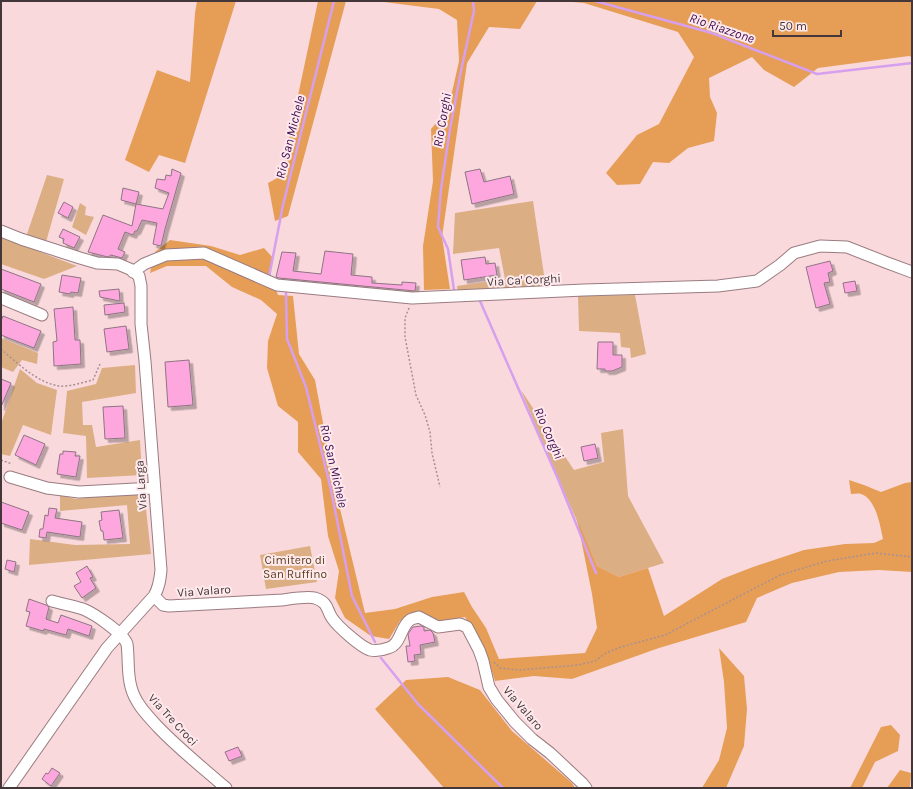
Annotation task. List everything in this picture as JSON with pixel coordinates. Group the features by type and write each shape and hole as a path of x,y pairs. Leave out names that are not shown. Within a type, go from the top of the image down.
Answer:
{"street":[{"path":"1,231 21,239 97,263 118,264 133,272"},
{"name":"Via Ca' Corghi","path":"133,272 144,264 166,255 204,253 277,285 412,298 584,290 718,286 757,281 794,253 820,246 847,247 912,272"},
{"name":"Via Larga","path":"9,788 98,660 119,634 154,596 160,583 145,361 141,324 141,286 139,276 133,272"},
{"path":"1,298 42,315"},
{"path":"10,476 47,488 79,492 154,488"},
{"name":"Via Valaro","path":"154,596 164,605 169,606 314,598 326,605 332,619 360,644 370,650 390,648 398,640 403,628 410,620 419,616 438,628 460,624 467,627 483,661 489,688 515,722 586,788"},
{"path":"52,601 83,609 114,629 119,634"},
{"name":"Via Tre Croci","path":"119,634 127,644 129,680 134,696 140,706 168,738 226,788"}],"path":[{"path":"412,298 406,318 405,337 416,395 425,415 430,432 432,453 440,487"},
{"path":"1,349 20,365 45,382 60,386 68,386 93,380 100,364"},
{"path":"1,460 12,464"},
{"path":"479,650 500,668 519,670 578,665 595,661 606,653 620,647 665,635 780,575 827,561 876,553 912,557"}],"green space":[{"path":"47,175 64,179 46,242 26,237"},
{"path":"533,201 546,288 458,293 457,286 505,279 499,248 453,254 455,213"},
{"path":"80,203 86,207 85,215 94,217 86,235 72,227"},
{"path":"1,237 77,266 44,279 1,264"},
{"path":"635,295 646,354 631,358 630,348 621,347 620,333 579,331 578,296"},
{"path":"1,338 38,353 37,364 22,360 13,372 1,367"},
{"path":"135,365 136,393 82,402 83,425 92,425 96,447 140,440 142,475 87,478 86,436 63,433 67,391 96,384 102,368"},
{"path":"20,369 37,383 57,390 51,435 23,425 10,456 1,454 1,424"},
{"path":"521,390 574,470 604,462 601,433 623,429 628,496 664,563 619,577 597,566 549,458"},
{"path":"144,491 151,554 29,565 30,539 75,545 130,544 127,505 60,511 60,495 76,499"},
{"name":"Cimitero di San Ruffino","path":"310,546 317,582 266,589 260,555"}],"shaded area":[{"path":"197,1 236,1 185,163 159,155 149,172 125,160 157,70 190,82"},
{"path":"318,1 346,1 288,216 275,221 268,183 281,176"},
{"path":"376,1 537,1 520,29 489,27 467,63 442,237 450,289 424,290 423,246 433,181 431,129 447,110 453,88 459,61 457,20 439,9"},
{"path":"561,1 912,1 912,57 909,56 818,68 794,87 764,70 752,57 709,78 710,97 717,113 714,141 688,148 669,163 653,162 640,184 617,185 606,173 637,135 659,124 694,57 678,32 584,3"},
{"path":"170,240 211,246 240,255 264,248 273,258 270,274 278,295 293,296 299,354 315,380 336,492 365,613 395,609 432,597 464,592 486,628 499,659 585,653 597,628 592,594 577,519 597,566 619,577 648,568 664,616 722,579 753,567 804,550 845,544 874,543 883,539 879,520 874,507 866,497 860,494 851,494 849,480 881,492 912,482 912,572 879,570 839,572 792,583 757,598 746,622 659,648 572,679 534,676 495,681 486,652 465,617 440,622 420,612 400,621 389,639 371,636 345,618 335,598 339,571 328,536 321,479 298,452 298,422 278,406 267,368 268,341 277,314 261,300 232,287 206,266 167,266 150,273 155,252"},
{"path":"719,648 744,676 747,709 744,746 726,788 702,788 719,760 727,728 724,682"},
{"path":"448,677 480,690 512,731 572,783 575,788 444,788 375,709 406,680"},
{"path":"891,725 900,735 898,751 875,762 862,788 850,788 881,727"},
{"path":"900,770 911,773 910,788 887,788"}],"building":[{"path":"172,169 181,173 161,246 153,244 157,223 142,220 137,231 135,231 133,235 125,232 118,249 125,252 122,258 111,255 108,257 88,252 103,215 132,226 136,204 163,209 169,193 155,188 157,179 165,180 166,175 171,176"},
{"path":"480,169 484,182 510,176 514,194 472,204 465,172"},
{"path":"123,188 139,192 136,204 121,200"},
{"path":"64,202 73,207 68,218 58,213"},
{"path":"63,229 80,237 74,248 63,243 64,239 59,237"},
{"path":"325,251 353,254 351,275 372,277 372,283 402,285 402,282 416,283 415,291 276,277 282,252 296,253 293,271 321,274"},
{"path":"485,257 486,264 495,263 497,275 464,280 461,260"},
{"path":"830,261 833,271 828,273 830,282 824,283 830,304 816,308 806,267"},
{"path":"1,269 41,284 34,302 1,289"},
{"path":"62,275 81,278 78,293 71,292 70,294 59,292"},
{"path":"855,281 857,291 845,293 843,283"},
{"path":"119,289 120,301 100,297 99,291"},
{"path":"124,303 125,312 105,315 104,305"},
{"path":"73,307 75,340 80,340 81,364 54,366 53,342 57,341 54,309"},
{"path":"3,316 41,331 34,348 1,335 1,321"},
{"path":"126,326 129,349 107,352 104,329"},
{"path":"598,342 613,342 613,355 622,355 622,367 612,371 597,369"},
{"path":"189,360 193,405 168,407 165,362"},
{"path":"1,379 11,383 1,407"},
{"path":"123,406 125,438 105,439 103,407"},
{"path":"24,435 45,444 36,465 15,455"},
{"path":"595,444 598,458 584,461 581,447"},
{"path":"63,451 76,452 75,456 80,456 76,477 57,474 60,454 63,454"},
{"path":"1,502 29,512 22,530 1,523"},
{"path":"49,508 57,509 55,518 82,522 80,537 47,532 46,538 39,537 40,529 43,529 45,515 48,516"},
{"path":"119,510 123,538 104,540 103,531 101,531 99,521 102,520 101,512"},
{"path":"7,560 16,562 14,572 5,569"},
{"path":"87,566 93,577 90,578 96,588 82,598 74,586 81,582 76,573"},
{"path":"29,599 49,607 46,619 58,623 61,615 92,626 89,636 68,629 66,635 26,626 30,612 26,611"},
{"path":"413,627 424,627 424,631 430,630 433,633 435,642 420,645 421,654 414,655 415,661 408,662 406,646 410,646 408,634"},
{"path":"238,747 242,756 229,761 225,752"},
{"path":"52,768 60,773 51,786 42,779"}],"waterway":[{"name":"Rio San Michele","path":"269,277 283,205 334,1"},
{"name":"Rio Corghi","path":"454,290 448,249 438,227 441,189 450,129 474,11 473,1"},
{"name":"Rio Riazzone","path":"595,1 712,33 817,74 912,63"},
{"name":"Rio San Michele","path":"286,292 287,339 306,387 331,490 352,596 375,642"},
{"name":"Rio Corghi","path":"480,301 558,479 596,573"},
{"name":"Rio San Michele","path":"381,658 418,704 503,788"}]}
